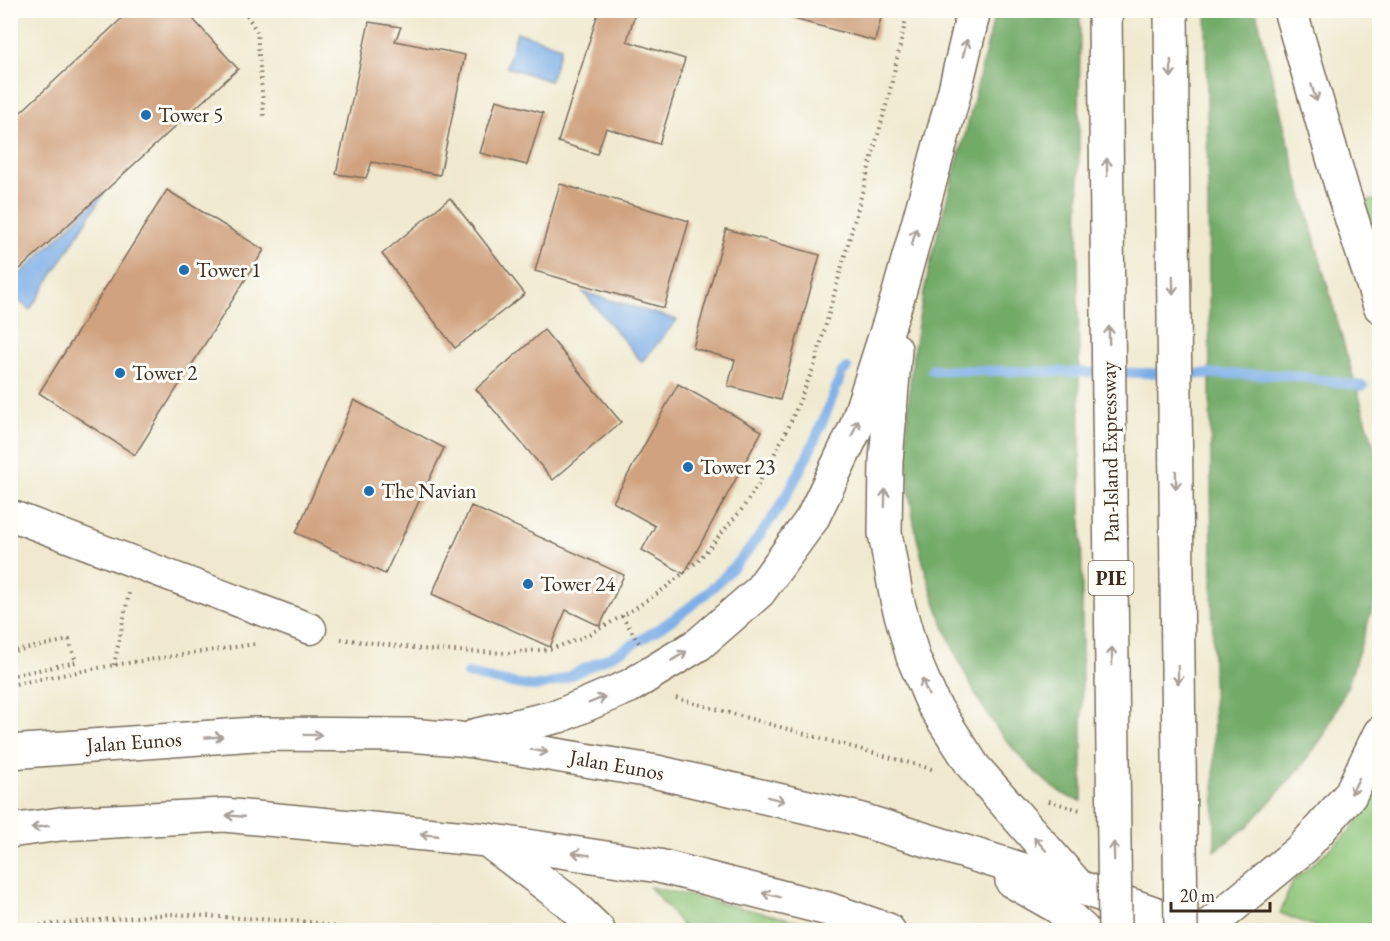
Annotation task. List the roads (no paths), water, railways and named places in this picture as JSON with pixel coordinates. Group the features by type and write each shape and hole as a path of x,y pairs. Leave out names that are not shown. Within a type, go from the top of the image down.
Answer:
{"highway":[{"path":"460,739 559,716 630,686 699,644 759,592 812,519 856,427 899,293 954,94 974,10"},
{"name":"Pan-Island Expressway","path":"1105,10 1115,930"},
{"path":"1171,10 1181,930"},
{"path":"1290,10 1343,192 1380,306"},
{"path":"899,293 886,461 885,533 897,600 913,657 933,704 973,766 1079,887 1127,930"},
{"path":"1204,930 1303,848 1350,795 1380,733"},
{"name":"Jalan Eunos","path":"10,752 254,734 408,735 460,739 592,760 719,785 855,818 1079,887 1204,930"},
{"path":"10,831 60,824 224,815 487,840 659,866 828,909 888,930"},
{"path":"487,840 569,902 598,930"},
{"path":"958,850 1058,907 1083,930"}],"street":[{"path":"10,515 323,634"}],"water":[{"path":"517,32 561,47 550,81 506,67"},
{"path":"105,192 30,310 11,295 11,283"},
{"path":"583,292 677,320 642,362"}],"waterway":[{"path":"467,674 527,686 550,684 628,647 693,605 723,578 772,518 811,449 842,372 847,368"},
{"path":"932,370 1287,375 1363,386"}],"place":[{"name":"Tower 5","path":"146,115"},
{"name":"Tower 1","path":"184,270"},
{"name":"Tower 2","path":"120,373"},
{"name":"Tower 23","path":"688,467"},
{"name":"The Navian","path":"369,491"},
{"name":"Tower 24","path":"528,584"}]}
